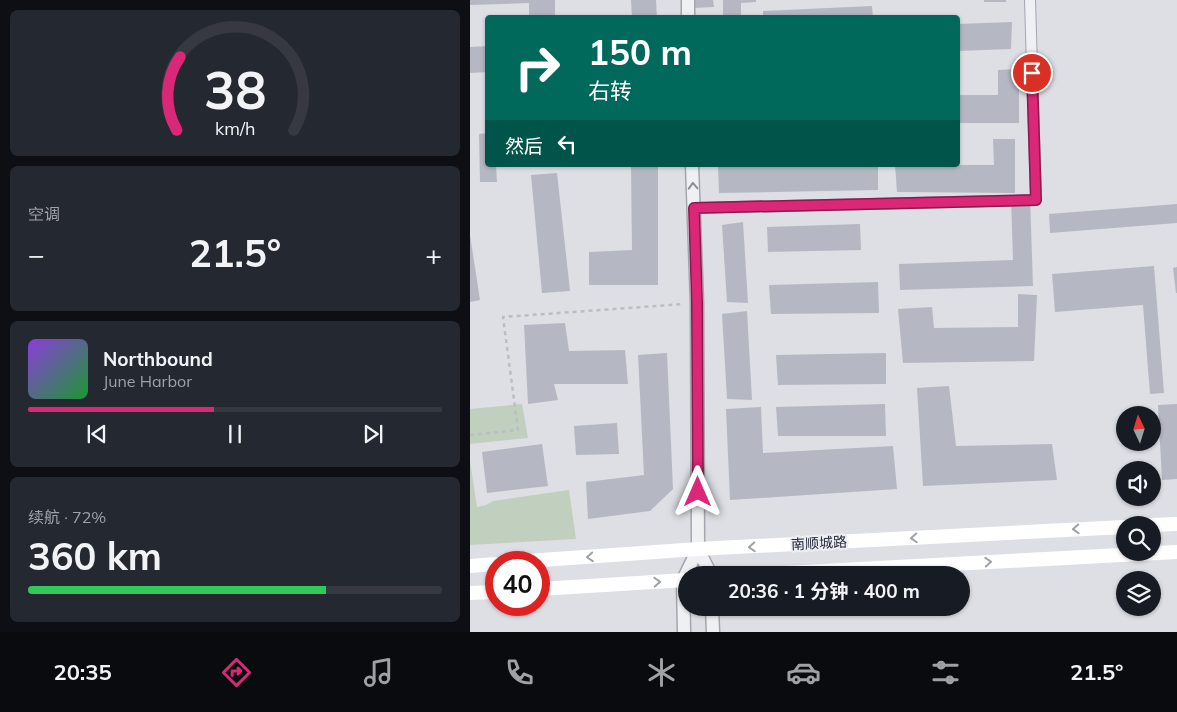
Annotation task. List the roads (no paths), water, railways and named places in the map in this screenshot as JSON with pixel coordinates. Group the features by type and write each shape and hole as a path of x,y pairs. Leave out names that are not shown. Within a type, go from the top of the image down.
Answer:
{"main road":[{"path":"1161,525 1177,524"},
{"name":"南顺城路","path":"550,559 698,549 1116,527"},
{"name":"南顺城路","path":"916,566 1177,552"},
{"path":"470,566 485,565"},
{"path":"550,588 678,580"},
{"path":"470,593 485,592"}],"street":[{"path":"688,0 688,15"},
{"path":"694,208 1036,200 1030,0"},
{"path":"690,566 698,549 697,302 692,167"},
{"path":"698,549 706,566"},
{"path":"684,616 684,632"},
{"path":"712,616 713,632"}]}
